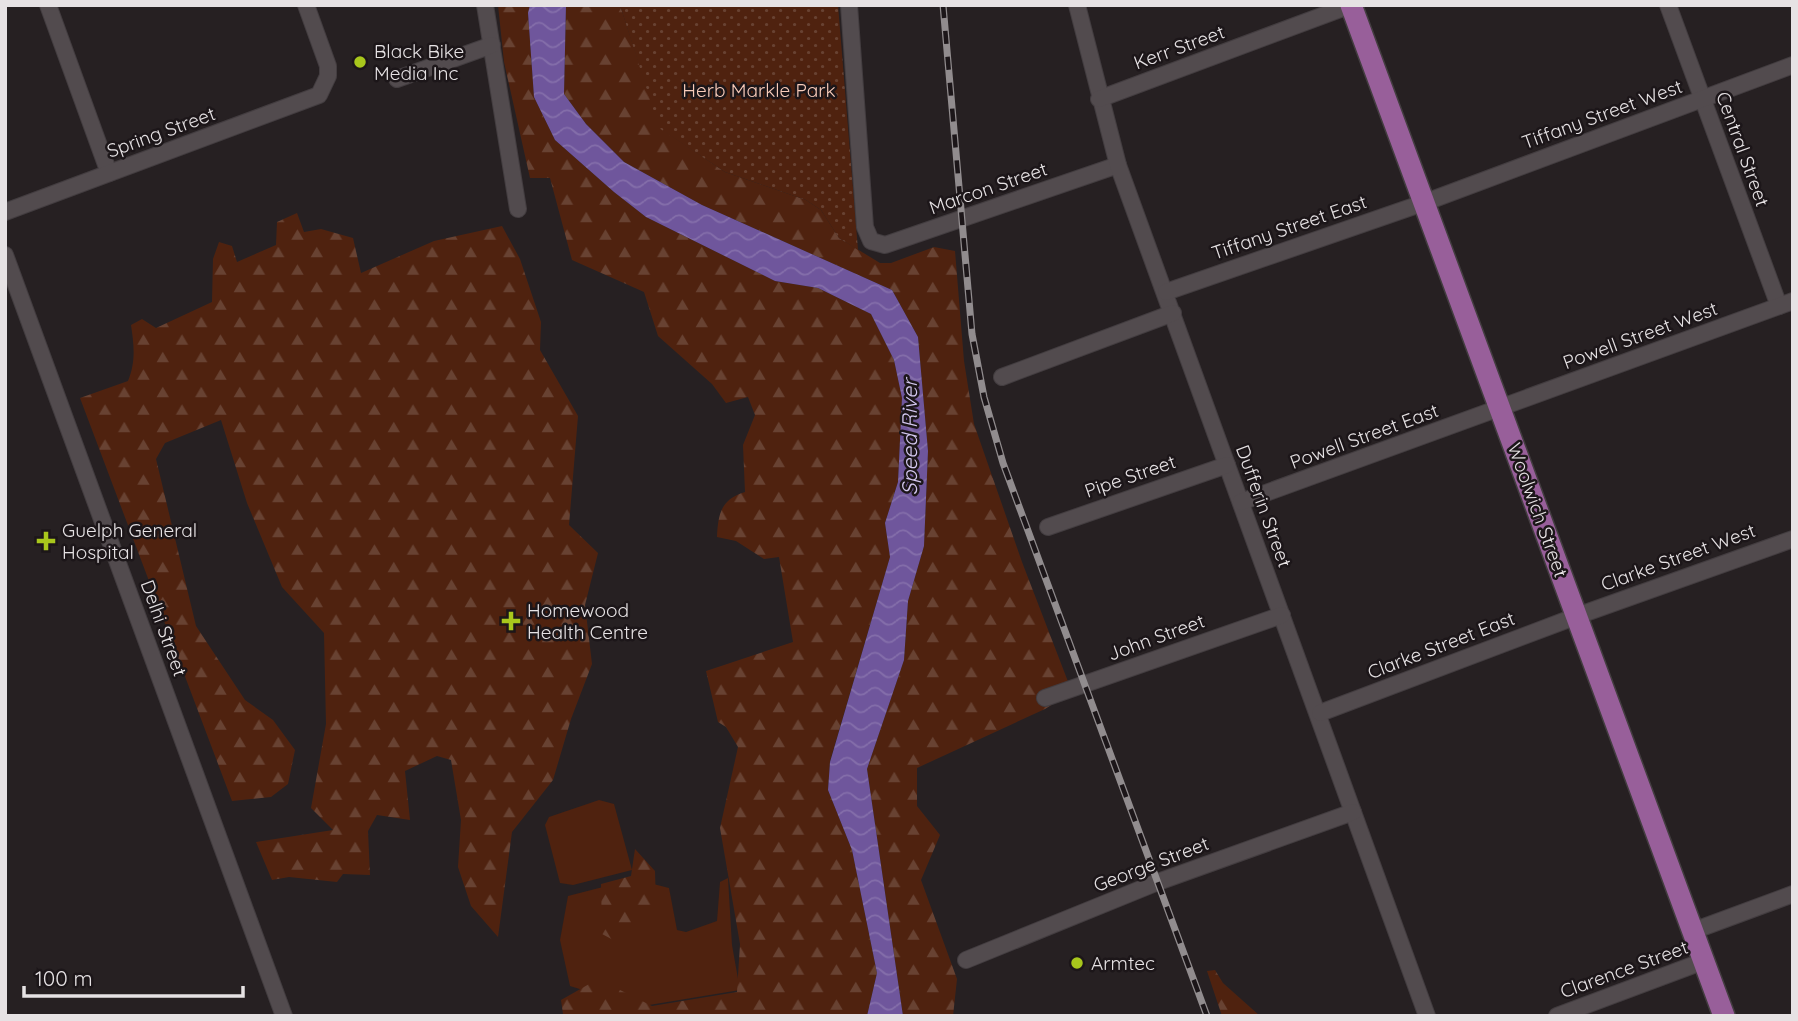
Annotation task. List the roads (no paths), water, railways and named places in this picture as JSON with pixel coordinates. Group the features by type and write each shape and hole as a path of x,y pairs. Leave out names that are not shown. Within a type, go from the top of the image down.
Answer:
{"main road":[{"name":"Woolwich Street","path":"1351,5 1426,202 1724,1016"}],"street":[{"path":"48,5 109,173"},
{"name":"Spring Street","path":"5,212 311,100 325,85 328,66 306,5"},
{"path":"485,5 518,209"},
{"name":"Marcon Street","path":"849,5 865,227 872,241 885,244 1118,165"},
{"name":"Dufferin Street","path":"1077,5 1118,165 1320,713 1353,813 1427,1016"},
{"name":"Kerr Street","path":"1100,99 1351,5"},
{"name":"Central Street","path":"1668,5 1702,99 1786,303"},
{"path":"397,79 492,45"},
{"name":"Tiffany Street West","path":"1426,202 1793,65"},
{"name":"Tiffany Street East","path":"1166,292 1426,202"},
{"name":"Delhi Street","path":"5,255 284,1016"},
{"name":"Powell Street West","path":"1502,409 1786,303"},
{"path":"1002,377 1173,313"},
{"name":"Powell Street East","path":"1241,502 1502,409"},
{"name":"Pipe Street","path":"1048,527 1227,465"},
{"name":"Clarke Street West","path":"1577,616 1793,539"},
{"name":"John Street","path":"1045,698 1282,615"},
{"name":"Clarke Street East","path":"1320,713 1577,616"},
{"name":"George Street","path":"966,960 1158,882 1353,813"},
{"path":"1693,932 1793,894"},
{"name":"Clarence Street","path":"1557,1016 1704,961"}],"water":[{"name":"Speed River","path":"530,5 566,5 564,94 586,124 624,162 702,205 892,290 918,337 928,451 924,546 908,601 904,660 867,769 903,1016 867,1016 877,973 852,850 828,790 830,762 890,557 885,523 898,482 902,398 894,360 871,314 818,288 775,281 646,217 555,140 534,97 528,13"}],"railway":[{"path":"943,5 972,334 984,397 1003,463 1207,1016"}],"place":[{"name":"Black Bike Media Inc","path":"360,62"},
{"name":"Guelph General Hospital","path":"46,541"},
{"name":"Homewood Health Centre","path":"511,621"},
{"name":"Armtec","path":"1077,963"}],"park label":[{"name":"Herb Markle Park","path":"759,90"}]}
